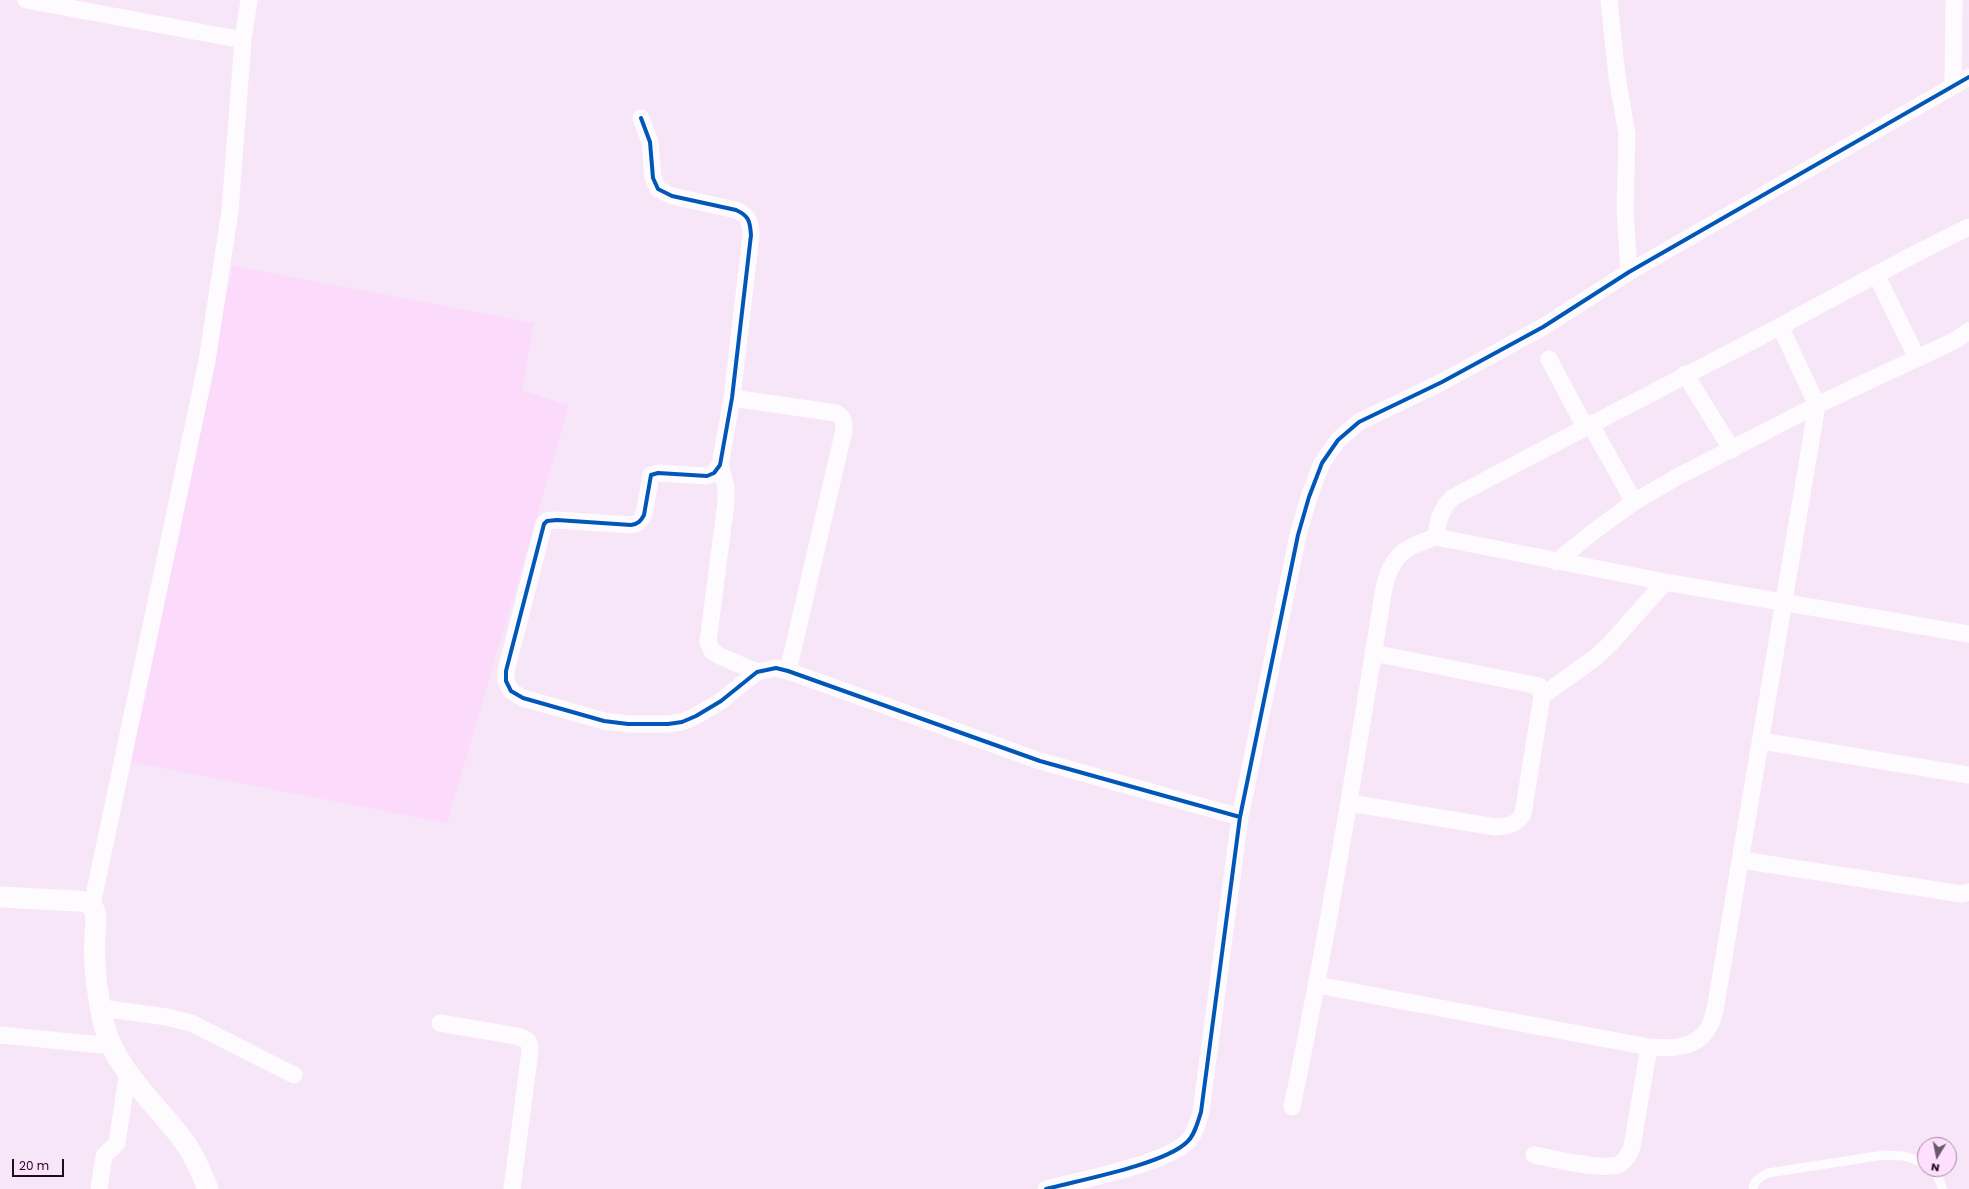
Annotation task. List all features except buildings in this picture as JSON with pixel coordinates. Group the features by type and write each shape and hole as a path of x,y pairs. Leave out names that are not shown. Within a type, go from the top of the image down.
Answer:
{"street":[{"path":"26,0 243,40"},
{"path":"208,1189 193,1156 183,1140 128,1072 112,1046 105,1027 93,960 96,919 92,905 207,360 230,211 243,40 249,0"},
{"path":"1610,0 1618,77 1627,134 1625,210 1629,272"},
{"path":"1953,84 1954,0"},
{"path":"1046,1189 1128,1168 1166,1155 1180,1148 1189,1141 1201,1112 1240,817 1298,535 1308,497 1322,463 1338,440 1358,422 1442,382 1530,334 1629,272 1953,84 1969,77"},
{"path":"641,118 650,142 653,178 658,189 672,196 736,210 745,214 750,221 751,235 732,398 720,466 726,487 726,502 708,642 712,651 720,656 757,672"},
{"path":"1436,537 1440,514 1452,498 1685,374 1969,227"},
{"path":"1876,274 1917,358"},
{"path":"1317,985 1649,1048 1683,1047 1700,1038 1709,1027 1715,1010 1818,405 1780,326"},
{"path":"1556,562 1593,532 1634,502 1677,477 1818,405 1954,341 1969,331"},
{"path":"1549,358 1634,502"},
{"path":"1685,374 1732,450"},
{"path":"732,398 836,413 841,416 844,422 844,430 788,671"},
{"path":"720,466 714,473 707,476 658,473 651,475 644,515 641,521 630,526 557,520 544,524 506,671 506,681 511,691 523,698 604,721 628,724 668,724 682,722 696,716 721,702 757,672 776,668 1040,761 1240,817"},
{"path":"1292,1107 1317,985 1388,571 1396,558 1404,550 1436,537 1556,562 1665,582 1969,634"},
{"path":"1542,696 1596,658 1665,582"},
{"path":"1349,803 1496,827 1510,826 1518,821 1523,814 1542,696 1541,689 1537,685 1373,653"},
{"path":"1761,741 1969,776"},
{"path":"1741,860 1962,894 1969,892"},
{"path":"0,897 78,901 88,902 92,905"},
{"path":"101,1008 167,1017 191,1023 294,1075"},
{"path":"440,1023 517,1036 527,1040 529,1043 528,1066 512,1189"},
{"path":"0,1035 112,1046"},
{"path":"1534,1154 1594,1166 1620,1164 1627,1158 1632,1147 1649,1048"},
{"path":"99,1189 104,1156 117,1143 128,1072"}],"lane":[{"path":"1753,1189 1754,1184 1758,1179 1768,1173 1884,1155 1904,1156 1917,1160"},
{"path":"1938,1177 1943,1189"}],"shaded area":[{"path":"233,266 534,323 522,390 569,406 447,823 126,761"}],"cycle path":[{"path":"1046,1189 1100,1176 1142,1164 1160,1157 1176,1150 1187,1142 1196,1128 1201,1112 1240,817 1298,535 1309,497 1322,463 1338,440 1359,422 1442,382 1543,327 1629,272 1969,77"},
{"path":"641,118 650,142 653,178 658,189 672,196 736,210 744,214 750,226 751,235 732,398 720,465 714,473 707,476 658,473 651,475 644,515 636,524 631,525 557,520 547,521 544,524 506,671 506,681 511,691 523,698 604,721 628,724 668,724 682,722 696,716 721,701 757,672 776,668 1040,761 1240,817"}]}
